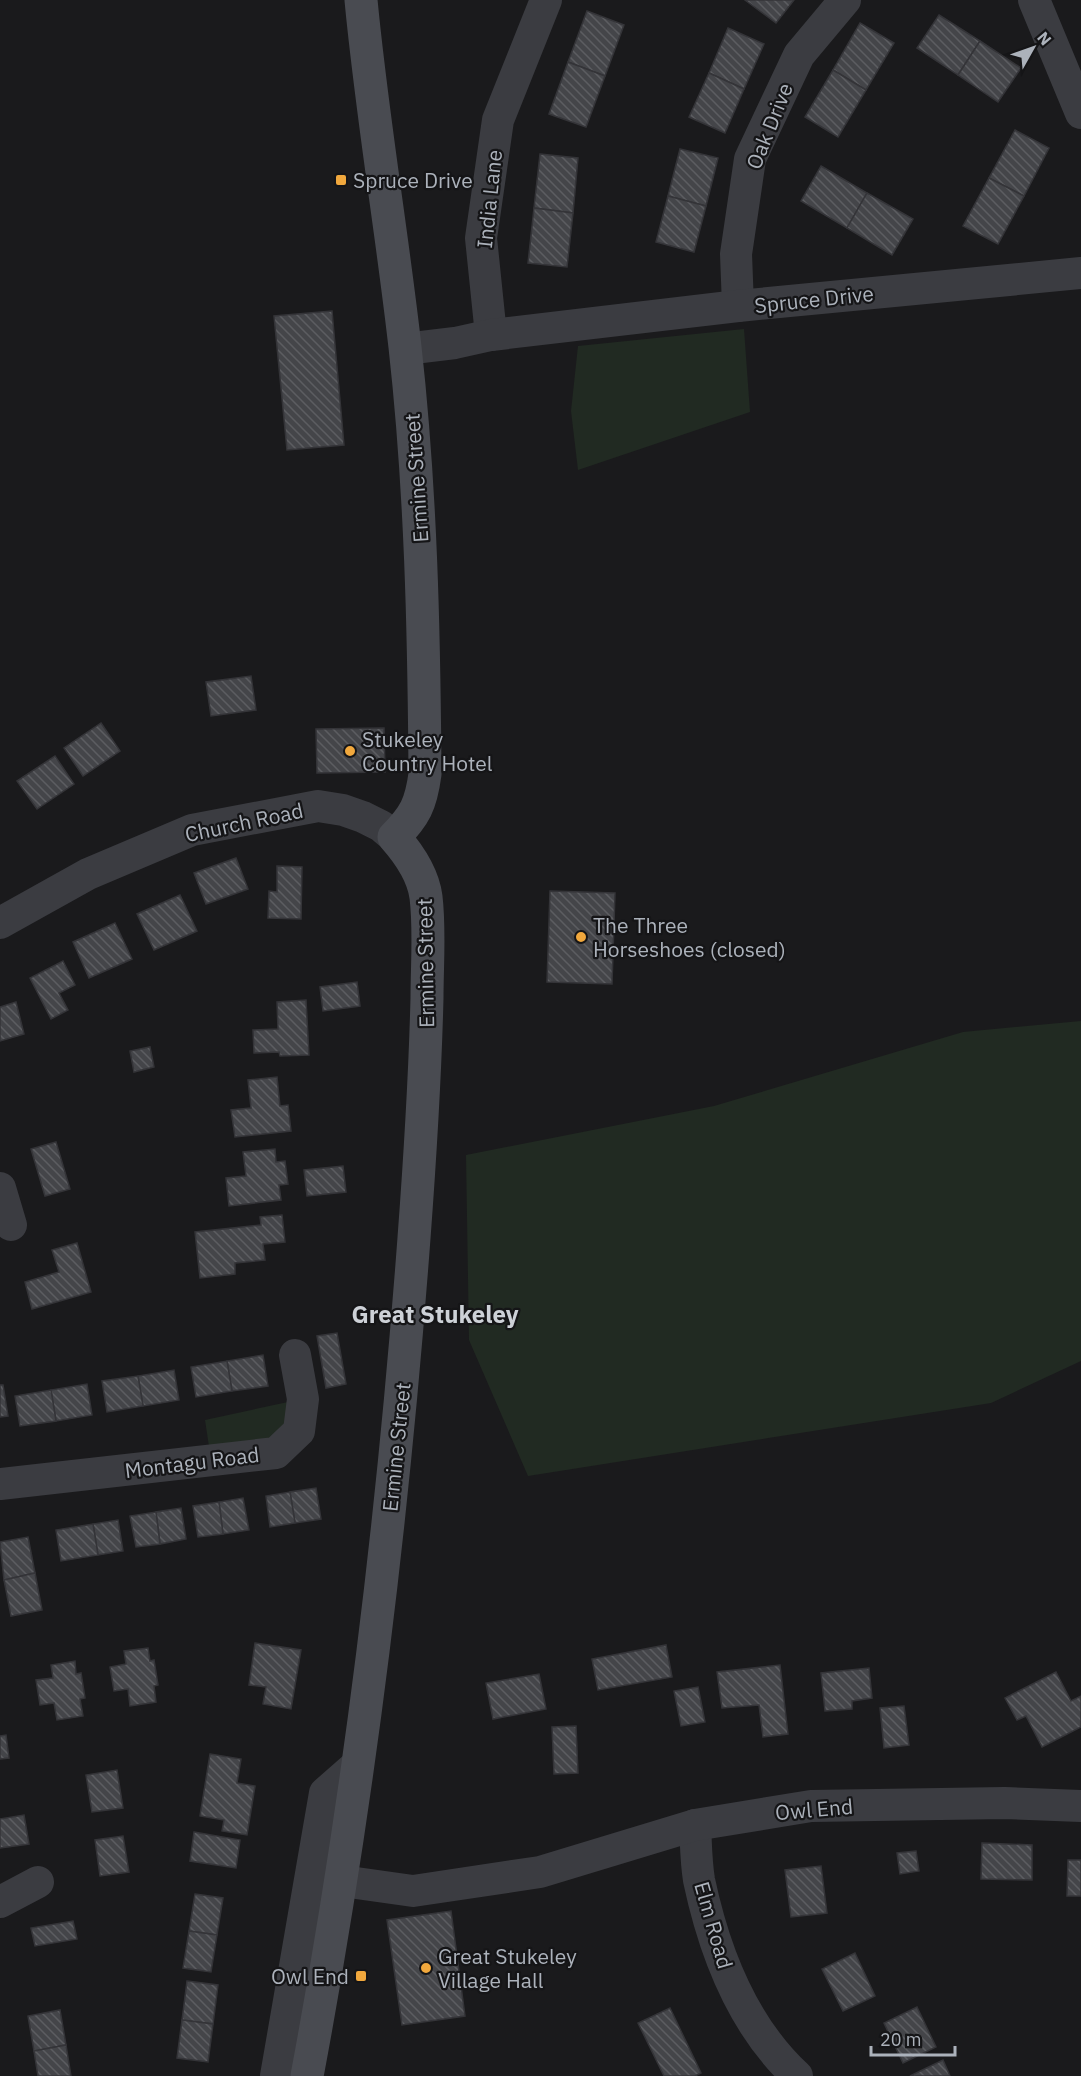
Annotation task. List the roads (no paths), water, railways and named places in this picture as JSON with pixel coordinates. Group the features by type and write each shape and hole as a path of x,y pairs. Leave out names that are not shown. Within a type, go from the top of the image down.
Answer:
{"street":[{"name":"Ermine Street","path":"307,2076 342,1881 358,1764 399,1424 423,1116 426,894 411,857 394,837 412,819 422,796 425,774 423,570 405,349 362,0"},
{"name":"India Lane","path":"491,335 481,238 498,120 546,0"},
{"name":"Oak Drive","path":"738,306 736,254 750,159 799,55 845,0"},
{"path":"1035,0 1081,113"},
{"name":"Spruce Drive","path":"405,349 455,343 491,335 738,306 1081,273"},
{"name":"Church Road","path":"0,923 88,874 192,830 318,806 343,810 363,817 381,826 394,837"},
{"path":"0,1188 11,1225"},
{"name":"Montagu Road","path":"0,1484 276,1453 299,1431 303,1399 295,1355"},
{"path":"276,2076 325,1792 358,1764"},
{"name":"Owl End","path":"342,1881 413,1891 540,1872 695,1825 811,1806 1005,1803 1081,1806"},
{"name":"Elm Road","path":"695,1825 699,1879 723,1966 774,2055 796,2076"},
{"path":"0,1902 38,1882"}],"place":[{"name":"Spruce Drive","path":"341,180"},
{"name":"Stukeley Country Hotel","path":"350,751"},
{"name":"The Three Horseshoes (closed)","path":"581,937"},
{"name":"Great Stukeley Village Hall","path":"426,1968"},
{"name":"Owl End","path":"361,1976"}],"district":[{"name":"Great Stukeley","path":"435,1314"}]}
